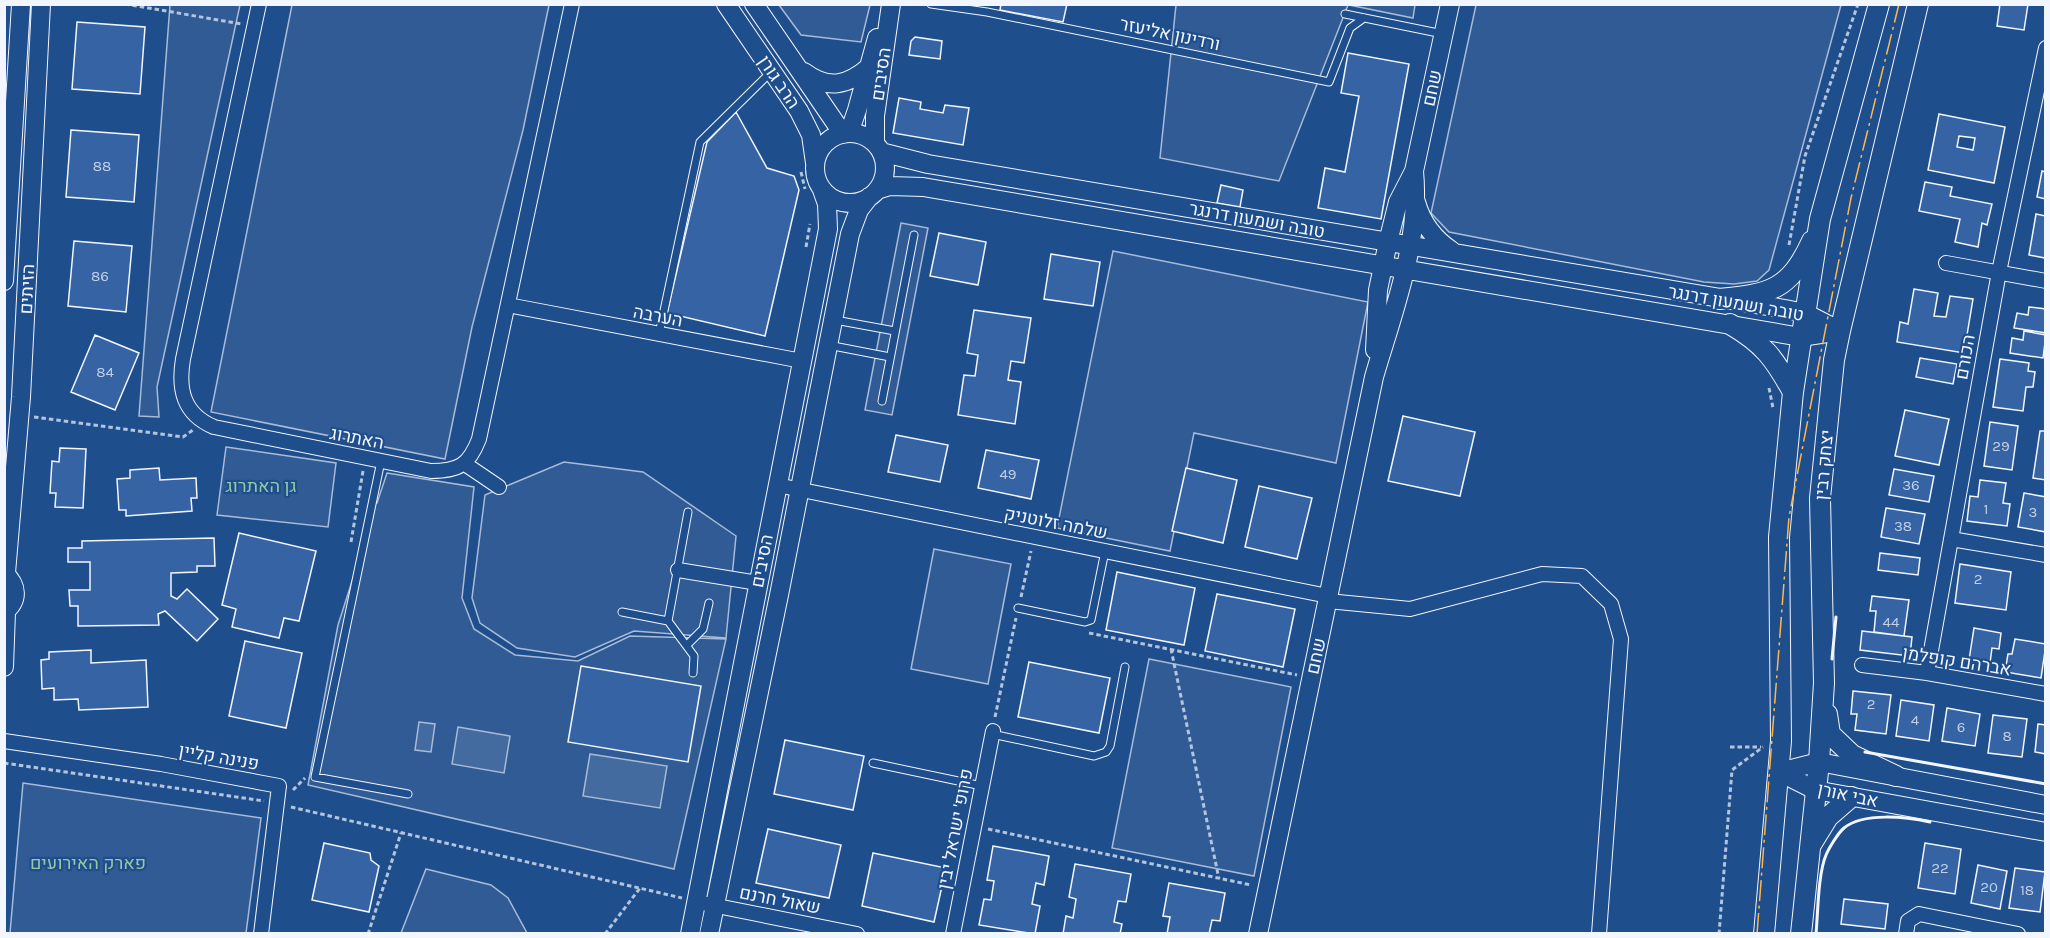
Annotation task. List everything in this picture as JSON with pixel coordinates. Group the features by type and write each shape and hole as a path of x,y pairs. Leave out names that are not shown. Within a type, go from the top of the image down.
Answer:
{"main road":[{"name":"יצחק רבין","path":"1764,933 1782,741 1779,537 1793,392 1820,219 1879,4"},
{"name":"יצחק רבין","path":"1801,933 1819,762 1824,683 1820,498 1834,360 1918,4"},
{"path":"1719,299 1755,296 1779,286 1801,261 1820,219"},
{"path":"1730,324 1768,352 1793,392"},
{"path":"1824,683 1830,734 1852,755 1896,776"},
{"path":"1811,846 1828,817 1851,797"}],"street":[{"name":"הזיתים","path":"4,281 12,43 21,4"},
{"name":"הזיתים","path":"5,573 20,415 41,4"},
{"path":"204,423 188,406 180,374 259,4"},
{"path":"499,487 465,464 473,453 478,439 572,4"},
{"name":"הרב גורן","path":"726,4 808,126 813,144 807,165"},
{"name":"הרב גורן","path":"754,4 846,133"},
{"name":"הסיבים","path":"846,133 857,110 886,4"},
{"name":"הסיבים","path":"878,148 875,116 891,4"},
{"name":"שחם","path":"1258,933 1374,377 1410,246 1415,198 1414,171 1450,4"},
{"name":"הכורם","path":"1927,673 1999,272 2046,48"},
{"path":"798,68 811,78 828,84 849,82 869,67"},
{"path":"846,133 867,138 878,148 885,172 883,181 873,194 860,202 849,203 814,192 815,175 807,165 823,145 832,138 846,133"},
{"name":"טובה ושמעון דרנגר","path":"878,148 927,164 1805,313 1839,331"},
{"name":"שחם","path":"1374,377 1377,305 1383,264 1398,202 1414,171"},
{"name":"טובה ושמעון דרנגר","path":"873,194 890,186 923,187 1801,337 1839,331"},
{"name":"הסיבים","path":"690,933 828,229 827,204 814,192"},
{"name":"הסיבים","path":"710,933 854,219 873,194"},
{"path":"1415,198 1422,217 1433,236 1456,254"},
{"path":"1946,263 2046,281"},
{"name":"הערבה","path":"508,305 802,362"},
{"name":"האתרוג","path":"204,423 214,427 431,471 455,468 465,464"},
{"name":"שלמה זלוטניק","path":"777,485 1328,598 1410,609 1542,574 1582,576 1611,604 1621,639 1599,933"},
{"path":"1951,539 2046,555"},
{"path":"678,570 758,583"},
{"path":"4,667 5,612 15,600 16,592 5,573"},
{"name":"אברהם קופלמן","path":"1862,665 1927,673 2046,694"},
{"name":"פרופ' ישראל יבין","path":"953,933 992,732"},
{"name":"פנינה קליין","path":"4,741 161,764 279,786 277,803"},
{"name":"אבי אורן","path":"1779,772 1819,762 2046,805"},
{"name":"אבי אורן","path":"1779,772 1815,790 2046,832"},
{"path":"261,933 277,803"},
{"name":"שאול חרנם","path":"696,902 857,933"},
{"path":"1906,933 1908,921 1919,914 2018,933"}],"lane":[{"name":"ורדינון אליעזר","path":"931,4 987,8 1329,82 1350,28 1364,18"},
{"path":"1345,14 1443,34"},
{"path":"659,334 700,142 772,72"},
{"path":"882,401 914,235"},
{"path":"833,320 895,331"},
{"path":"828,345 890,357"},
{"path":"381,461 315,777 408,794"},
{"path":"668,621 688,513"},
{"path":"1018,608 1085,622 1091,620 1105,551"},
{"path":"687,645 703,629 709,603"},
{"path":"622,612 668,621 694,656 693,673"},
{"path":"992,732 1094,756 1106,753 1110,746 1125,667"},
{"path":"873,763 982,786"}],"path":[{"path":"126,4 255,26"},
{"path":"807,165 814,192"},
{"path":"806,247 812,213"},
{"path":"20,415 183,437 204,423"},
{"path":"992,732 1034,537"},
{"path":"1083,632 1312,678"},
{"path":"1171,650 1219,879"},
{"path":"4,763 277,803 696,902"},
{"path":"974,826 1267,889"},
{"path":"368,933 401,832"},
{"path":"605,933 640,888"}],"shaded area":[{"path":"1415,4 1413,18 1349,5"},
{"path":"170,5 240,5 157,387 159,417 139,416"},
{"path":"292,5 549,5 523,130 472,327 445,459 211,412"},
{"path":"779,5 870,5 861,42 801,35"},
{"path":"1176,5 1348,5 1279,181 1160,158"},
{"path":"1476,5 1841,5 1769,270 1757,281 1734,284 1704,282 1449,232 1431,213"},
{"path":"901,223 928,228 892,415 865,410"},
{"path":"1113,251 1368,302 1336,463 1194,433 1170,551 1057,528"},
{"name":"גן האתרוג","path":"226,447 336,463 328,527 217,515"},
{"path":"564,462 643,472 736,536 726,638 634,631 575,657 517,648 480,623 472,598 485,495"},
{"path":"387,473 474,487 462,598 474,629 515,655 578,661 630,636 726,639 674,869 308,785 338,625 375,503 377,503"},
{"path":"934,549 1011,564 988,684 911,669"},
{"path":"1149,659 1291,687 1254,876 1112,848"},
{"path":"419,722 435,724 431,752 415,750"},
{"path":"458,727 510,736 504,773 452,764"},
{"path":"590,754 667,766 660,808 583,796"},
{"name":"פארק האירועים","path":"23,783 261,818 246,933 10,933"},
{"path":"426,869 491,885 508,898 527,933 401,933"}],"building":[{"path":"1001,4 1067,4 1063,22 1000,10"},
{"path":"2000,4 2028,4 2024,30 1997,26"},
{"path":"77,22 145,27 140,94 72,89"},
{"path":"915,37 942,41 940,59 909,55 911,41"},
{"path":"1348,53 1409,64 1381,219 1318,208 1325,168 1345,172 1359,96 1341,93"},
{"path":"899,98 921,102 920,109 943,113 945,105 969,108 963,145 893,133"},
{"path":"736,112 767,168 794,176 799,190 765,336 667,313 707,142"},
{"path":"1939,114 2005,127 1994,183 1928,170","holes":["1959,136 1975,138 1973,150 1957,147"]},
{"path":"71,130 139,135 134,202 66,197"},
{"path":"2042,171 2046,172 2046,199 2037,197"},
{"path":"1925,182 1952,187 1950,196 1992,204 1987,225 1982,223 1978,247 1955,242 1960,219 1919,211"},
{"path":"1221,185 1243,190 1240,207 1217,203"},
{"path":"2036,214 2046,216 2045,258 2029,255"},
{"path":"939,233 986,242 978,285 930,276"},
{"path":"74,241 132,246 126,312 68,306"},
{"path":"1051,254 1100,262 1093,306 1044,299"},
{"path":"1914,289 1938,293 1934,316 1946,317 1950,296 1973,299 1964,353 1897,342 1900,322 1908,324"},
{"path":"2029,307 2046,309 2046,333 2014,328 2017,313 2028,315"},
{"path":"974,310 1031,318 1024,363 1011,361 1008,380 1021,382 1015,424 958,415 964,375 975,376 978,355 967,353"},
{"path":"2024,331 2046,335 2043,358 2010,353 2012,338 2023,340"},
{"path":"95,335 139,353 115,410 71,392"},
{"path":"1920,358 1957,364 1953,384 1916,377"},
{"path":"2000,359 2029,363 2028,371 2035,372 2033,387 2026,387 2023,411 1993,407"},
{"path":"1905,410 1949,419 1939,465 1895,456"},
{"path":"1403,416 1475,432 1460,496 1388,481"},
{"path":"1990,422 2018,426 2012,470 1984,466"},
{"path":"2040,431 2046,431 2046,480 2033,478"},
{"path":"896,435 948,445 940,482 888,472"},
{"path":"60,448 86,449 83,508 55,507 56,493 50,493 52,461 59,462"},
{"path":"986,450 1039,460 1031,499 978,488"},
{"path":"159,468 160,480 196,478 197,498 191,498 192,511 126,516 126,510 119,510 117,479 130,478 130,470"},
{"path":"1186,468 1237,480 1223,543 1172,531"},
{"path":"1894,469 1934,476 1929,502 1889,495"},
{"path":"1980,480 2006,483 2003,503 2010,504 2007,526 1967,521 1970,496 1978,497"},
{"path":"1259,486 1312,498 1297,559 1245,547"},
{"path":"2024,493 2046,497 2046,532 2018,527"},
{"path":"1886,508 1925,514 1919,544 1881,537"},
{"path":"239,533 316,551 299,621 284,618 279,638 232,627 236,609 222,605"},
{"path":"214,538 215,566 197,566 197,572 171,573 171,596 177,599 187,589 218,619 197,641 165,611 158,614 159,625 78,626 78,606 70,606 69,590 90,590 90,562 68,562 68,548 82,548 82,541"},
{"path":"1880,553 1920,558 1918,575 1878,570"},
{"path":"1960,564 2011,572 2006,610 1955,603"},
{"path":"1117,572 1195,588 1184,645 1106,630"},
{"path":"1217,594 1295,609 1283,667 1205,651"},
{"path":"1872,596 1909,600 1904,636 1874,632 1876,611 1870,611"},
{"path":"1974,628 2001,633 1999,649 1992,648 1990,663 1969,660"},
{"path":"1862,631 1912,637 1910,656 1860,650"},
{"path":"2015,639 2046,644 2041,678 2005,672 2008,654 2012,654"},
{"path":"245,641 302,653 286,728 229,716"},
{"path":"91,650 91,663 146,660 148,707 79,710 78,699 54,700 54,688 42,689 41,660 49,659 49,652"},
{"path":"1029,662 1110,678 1099,733 1018,717"},
{"path":"581,666 701,686 688,762 568,742"},
{"path":"1853,691 1891,695 1886,734 1855,730 1857,714 1851,714"},
{"path":"1901,700 1934,705 1929,741 1896,736"},
{"path":"1947,708 1980,714 1975,746 1942,741"},
{"path":"1993,715 2027,719 2022,757 1988,753"},
{"path":"2038,724 2046,725 2046,754 2035,752"},
{"path":"785,740 864,756 853,810 774,794"},
{"path":"768,829 841,845 829,898 756,883"},
{"path":"324,843 370,853 371,860 379,866 369,912 312,900"},
{"path":"1925,843 1961,849 1955,894 1918,888"},
{"path":"993,846 1049,856 1044,885 1036,883 1032,904 1040,906 1035,934 979,925 984,899 991,900 994,881 987,880"},
{"path":"873,853 946,868 934,922 862,906"},
{"path":"1075,864 1131,874 1126,902 1118,901 1114,922 1122,924 1120,934 1063,934 1066,916 1073,918 1076,899 1069,897"},
{"path":"1978,865 2007,871 2000,909 1971,903"},
{"path":"2015,868 2045,872 2040,912 2009,908"},
{"path":"1169,883 1225,893 1220,921 1212,920 1209,934 1167,934 1170,917 1163,916"},
{"path":"1844,899 1888,904 1885,929 1841,924"}],"wall":[{"path":"1832,659 1836,617"},
{"path":"1865,752 2046,784"},
{"path":"1816,934 1823,863 1836,837 1844,828 1862,820 1885,817 1930,822"}],"power":[{"path":"1757,934 1789,517 1851,198 1899,4"}]}
